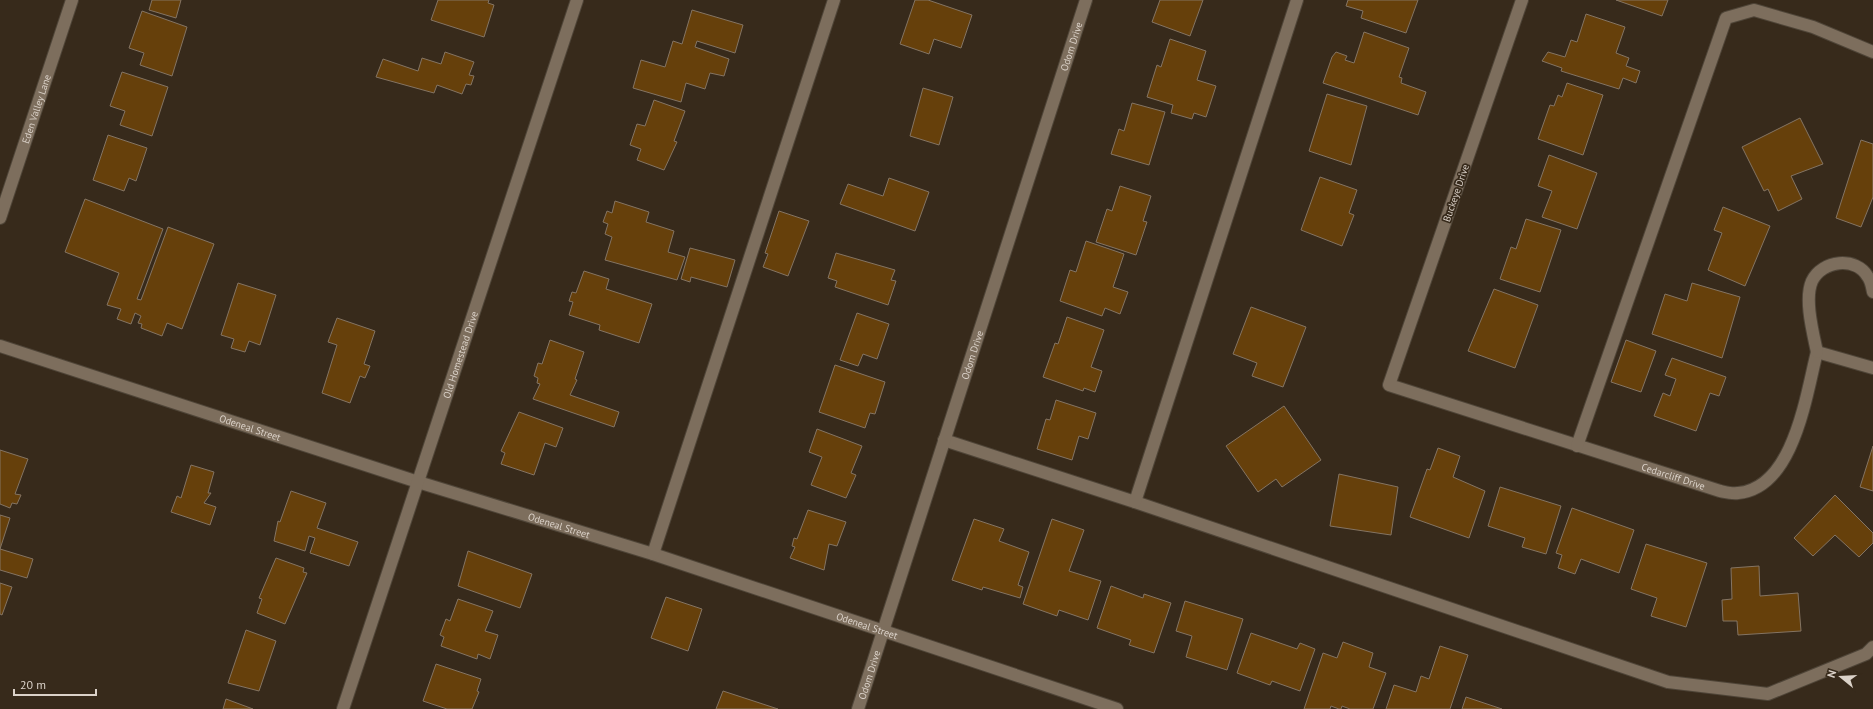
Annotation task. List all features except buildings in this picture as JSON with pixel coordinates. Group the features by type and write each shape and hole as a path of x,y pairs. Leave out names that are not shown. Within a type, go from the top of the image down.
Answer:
{"street":[{"name":"Eden Valley Lane","path":"0,218 72,0"},
{"name":"Old Homestead Drive","path":"343,709 577,0"},
{"path":"654,554 834,0"},
{"name":"Odom Drive","path":"858,709 1086,0"},
{"path":"1135,502 1297,0"},
{"name":"Buckeye Drive","path":"1389,385 1522,0"},
{"path":"1577,446 1726,18 1754,10 1813,27 1873,52"},
{"path":"1873,292 1868,277 1861,270 1840,262 1830,264 1820,270 1812,281 1809,292 1811,325 1817,352 1873,368"},
{"name":"Odeneal Street","path":"0,346 418,482 654,554 882,632 1117,709"},
{"name":"Cedarcliff Drive","path":"1389,385 1720,491 1738,493 1758,487 1773,476 1784,461 1793,440 1817,352"},
{"path":"944,440 1135,502 1668,682 1768,694 1866,654 1873,647"}]}
